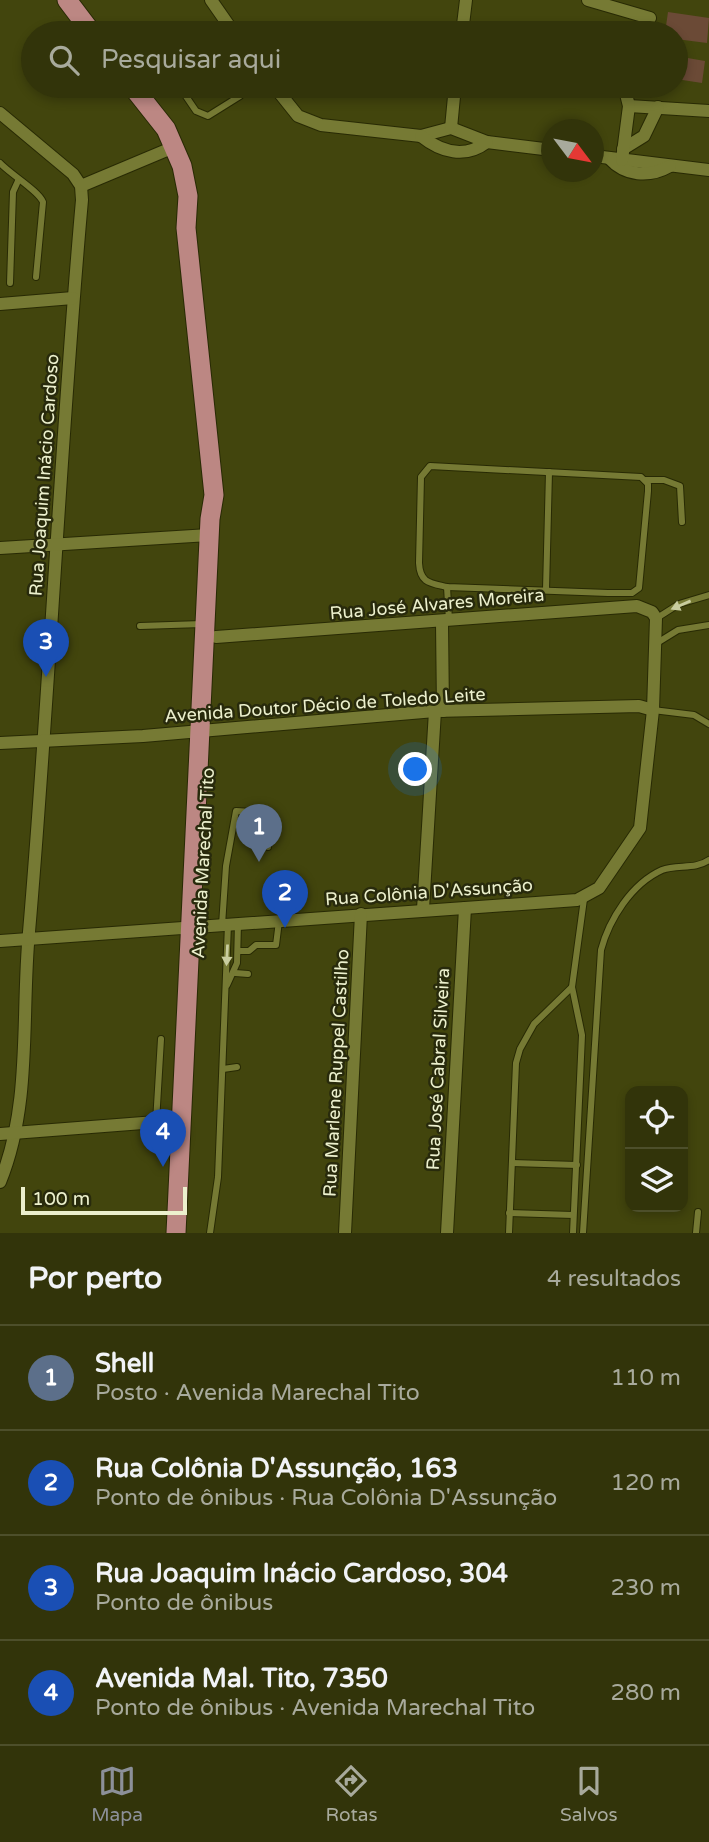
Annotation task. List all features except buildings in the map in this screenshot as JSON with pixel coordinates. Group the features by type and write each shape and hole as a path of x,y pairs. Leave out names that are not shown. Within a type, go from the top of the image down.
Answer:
{"main road":[{"path":"67,0 83,21"},
{"name":"Avenida Marechal Tito","path":"139,98 168,149 186,228 214,495 220,513 221,529 210,631 176,1233"},
{"name":"Avenida Marechal Tito","path":"212,600 209,535 214,495"},
{"name":"Avenida Marechal Tito","path":"187,1233 194,926"}],"street":[{"path":"211,0 226,21"},
{"path":"463,21 466,0"},
{"path":"590,1 650,18"},
{"path":"285,98 305,120 421,136 451,128 487,142 541,149"},
{"path":"451,128 454,98"},
{"path":"618,156 629,106 627,98"},
{"path":"629,106 709,111"},
{"path":"618,156 645,136 658,107"},
{"path":"0,113 62,163 80,186 168,149"},
{"path":"421,136 432,146 458,152 476,151 487,142"},
{"path":"604,156 709,170"},
{"name":"Rua Joaquim Inácio Cardoso","path":"0,1182 16,1133 28,939 46,739 80,186"},
{"path":"0,304 73,298"},
{"path":"0,548 209,535"},
{"name":"Rua José Alvares Moreira","path":"210,631 446,622 637,606 652,612 656,618"},
{"path":"584,899 599,888 640,828 653,710 656,618"},
{"path":"423,909 446,622"},
{"name":"Avenida Doutor Décio de Toledo Leite","path":"0,743 205,731 439,711 639,706 653,710"},
{"name":"Rua Colônia D'Assunção","path":"0,941 584,899"},
{"name":"Rua José Cabral Silveira","path":"447,1233 465,908"},
{"name":"Rua Marlene Ruppel Castilho","path":"345,1233 361,914"},
{"path":"0,1134 182,1120"}],"lane":[{"path":"187,98 196,111 208,116 237,98"},
{"path":"0,163 18,181 40,194 43,202 36,277"},
{"path":"10,283 13,192 18,181"},
{"path":"645,480 648,491 639,588 632,593 447,587 426,582 420,575 421,477 424,470 430,466 664,480 680,486 682,522"},
{"path":"546,590 549,472"},
{"path":"446,622 447,587"},
{"path":"656,618 679,604 709,595"},
{"path":"657,643 678,630 709,625"},
{"path":"140,626 210,631"},
{"path":"653,710 694,715 709,724"},
{"path":"210,1233 218,1177 223,1069 229,924 226,866 236,811 267,813 270,820 268,847"},
{"path":"583,1233 601,950 607,928 644,883 663,870 701,865 709,860"},
{"path":"573,1233 582,1035 572,987 584,899"},
{"path":"238,951 249,951 256,945 276,945 279,920"},
{"path":"226,987 235,973 238,951 229,924"},
{"path":"235,973 247,974"},
{"path":"509,1233 520,1049 534,1024 572,987"},
{"path":"156,1122 161,1039"},
{"path":"223,1069 237,1067"},
{"path":"512,1163 577,1165"},
{"path":"696,1233 698,1212"},
{"path":"509,1213 573,1215"}],"shaded area":[{"path":"668,12 709,18 707,43 688,41 688,21 667,21"},
{"path":"688,58 705,61 702,83 688,81"}],"place":[{"name":"Rua Joaquim Inácio Cardoso, 304","path":"46,677"},
{"name":"Shell","path":"259,862"},
{"name":"Rua Colônia D'Assunção, 163","path":"285,928"},
{"name":"Avenida Mal. Tito, 7350","path":"163,1167"}]}
